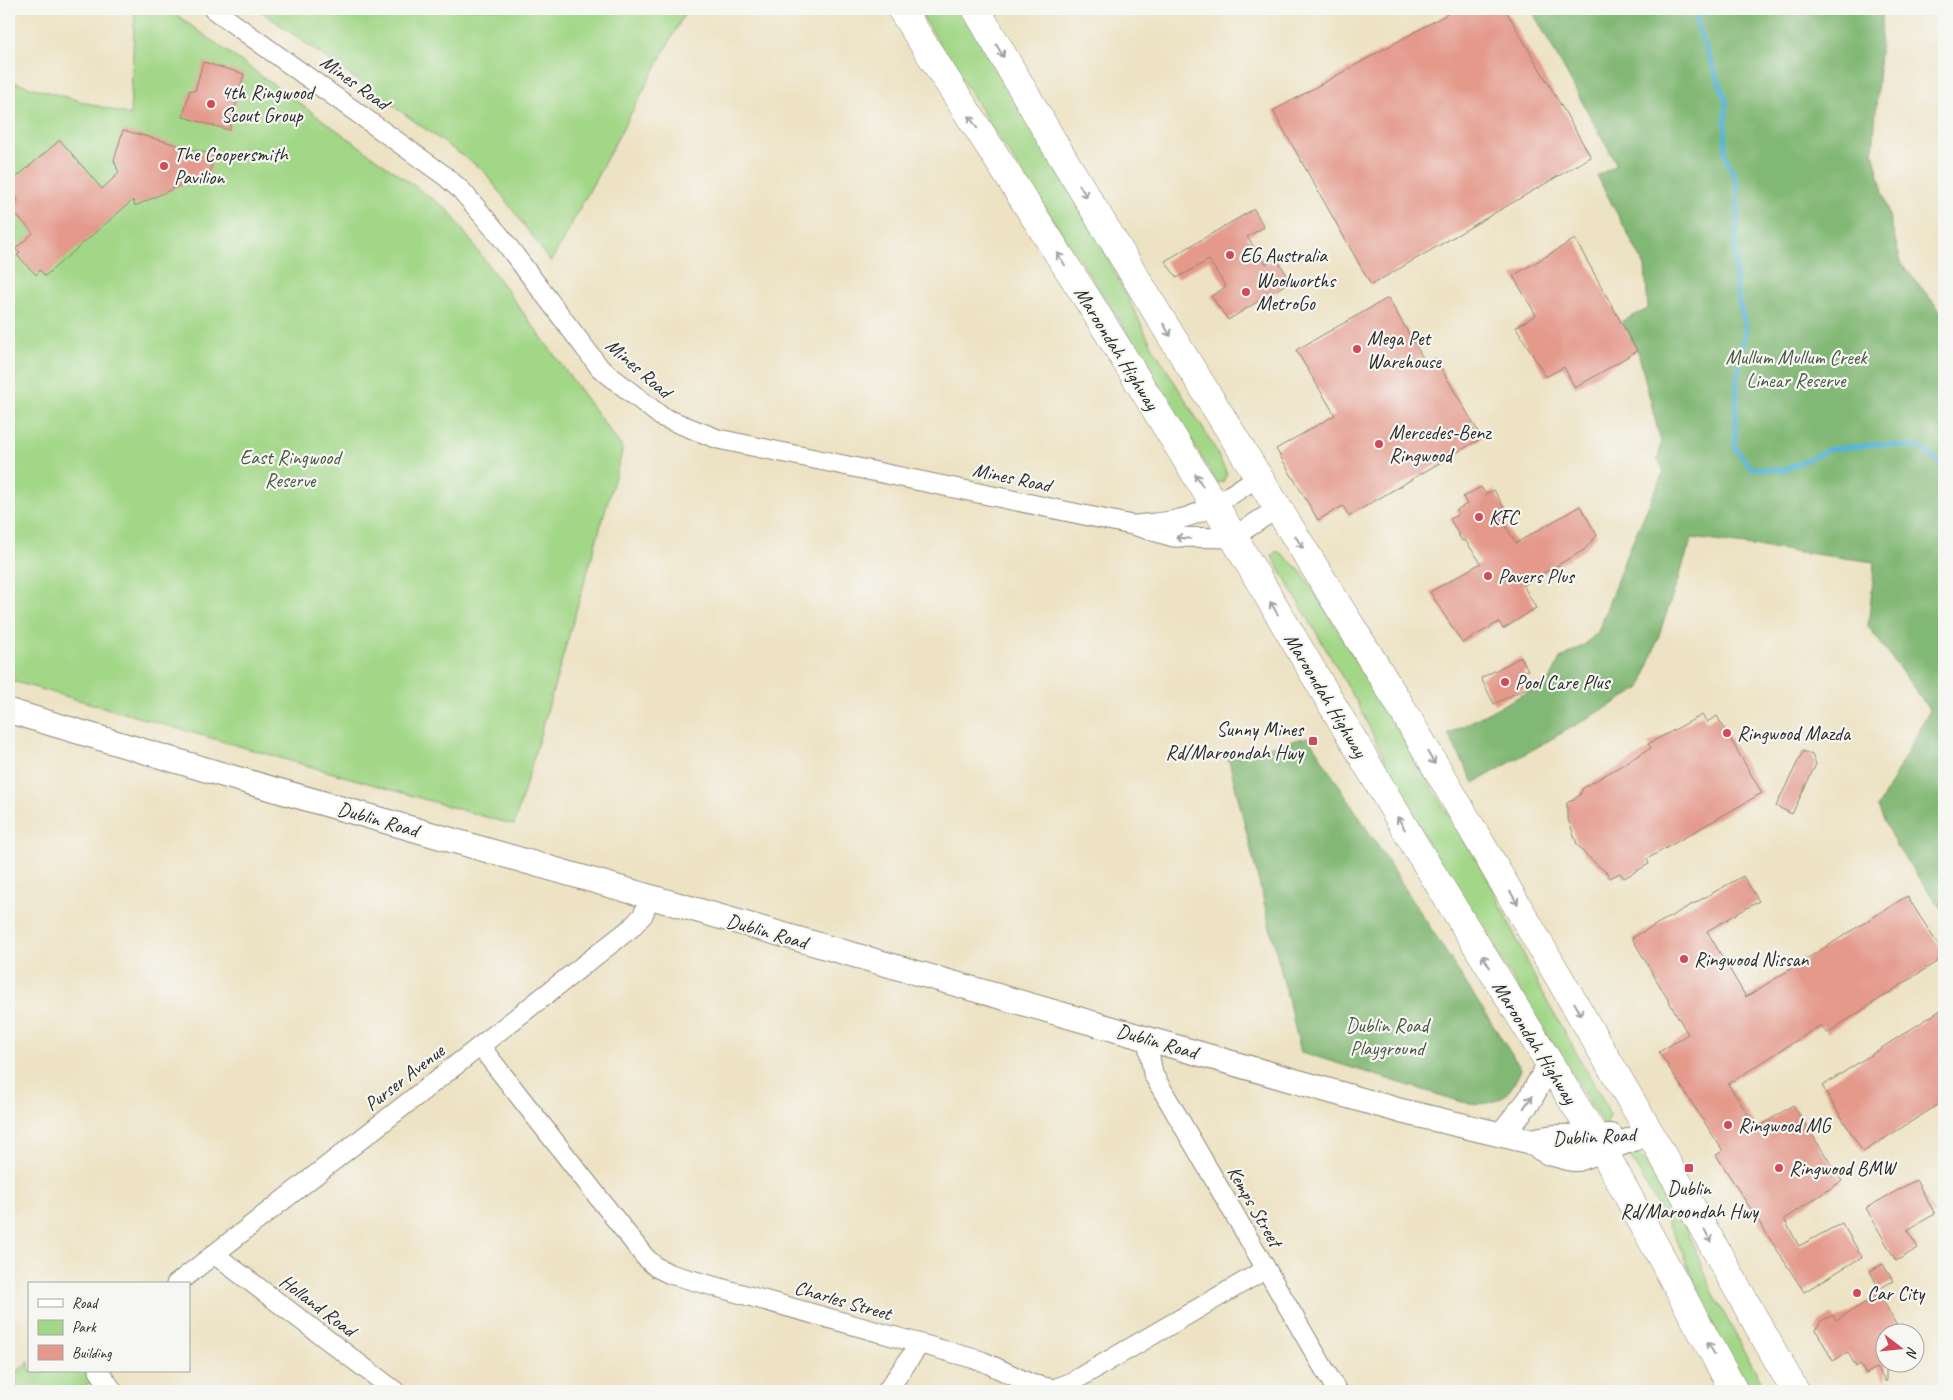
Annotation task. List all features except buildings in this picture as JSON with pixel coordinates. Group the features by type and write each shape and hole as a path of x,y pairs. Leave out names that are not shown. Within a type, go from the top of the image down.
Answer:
{"highway":[{"name":"Maroondah Highway","path":"901,9 1088,300 1214,504 1232,538 1416,847 1599,1144 1734,1391"},
{"path":"976,9 1052,140 1394,695 1650,1133 1795,1391"}],"main road":[{"name":"Dublin Road","path":"9,711 650,897 1392,1108 1528,1141 1554,1137 1599,1144 1650,1133"},
{"path":"1501,1135 1529,1101 1549,1065"}],"street":[{"name":"Mines Road","path":"213,9 415,153 462,191 501,237 600,368 662,417 718,439 1132,525 1172,537 1232,538"},
{"name":"Mines Road","path":"1132,525 1180,519 1214,504 1258,476"},
{"path":"1232,538 1278,508"},
{"name":"Purser Avenue","path":"179,1282 630,928 643,915 650,897"},
{"name":"Kemps Street","path":"1147,1039 1153,1074 1337,1391"},
{"name":"Charles Street","path":"480,1046 645,1257 656,1268 670,1274 919,1345 982,1361 1031,1384 1054,1389 1070,1383 1266,1269"},
{"name":"Holland Road","path":"214,1254 395,1391"},
{"path":"887,1391 919,1345"},
{"path":"100,1372 113,1391"}],"green space":[{"name":"East Ringwood Reserve","path":"135,9 168,9 448,210 623,449 514,825 9,680 9,81 130,115"},
{"path":"258,9 687,9 551,262 484,171"},
{"path":"918,9 962,9 1104,250 1150,342 1213,445 1227,474 1223,482 1217,483 1120,321 988,121"},
{"name":"Mullum Mullum Creek Linear Reserve","path":"1531,9 1883,9 1873,152 1901,263 1944,315 1944,913 1896,846 1878,807 1930,710 1868,626 1875,562 1692,538 1641,688 1474,783 1448,734 1550,680 1560,659 1584,645 1598,632 1626,556 1664,471 1658,460 1661,443 1638,351 1622,321 1648,309 1645,266 1597,176 1617,165"},
{"path":"1277,551 1285,556 1304,575 1490,883 1541,991 1606,1105 1609,1115 1606,1129 1416,824 1359,706 1273,558 1272,555"},
{"name":"Dublin Road Playground","path":"1308,737 1521,1069 1511,1088 1499,1099 1483,1103 1462,1102 1301,1052 1228,757"},
{"path":"1631,1149 1645,1160 1670,1196 1717,1300 1767,1391 1749,1391 1710,1319 1677,1240 1629,1154"},
{"path":"28,1363 28,1372 86,1372 92,1381 79,1391 9,1391 9,1378"}],"waterway":[{"path":"1696,9 1698,28 1726,100 1725,154 1737,183 1738,219 1735,244 1737,294 1746,328 1737,378 1735,448 1751,468 1784,470 1831,449 1879,444 1921,448 1944,466"}],"place":[{"name":"4th Ringwood Scout Group","path":"211,104"},
{"name":"The Coopersmith Pavilion","path":"164,166"},
{"name":"EG Australia","path":"1230,255"},
{"name":"Woolworths MetroGo","path":"1246,292"},
{"name":"Mega Pet Warehouse","path":"1357,349"},
{"name":"Mercedes-Benz Ringwood","path":"1379,444"},
{"name":"KFC","path":"1479,517"},
{"name":"Pavers Plus","path":"1488,576"},
{"name":"Pool Care Plus","path":"1505,682"},
{"name":"Ringwood Mazda","path":"1727,733"},
{"name":"Sunny Mines Rd/Maroondah Hwy","path":"1313,741"},
{"name":"Ringwood Nissan","path":"1684,959"},
{"name":"Ringwood MG","path":"1728,1125"},
{"name":"Dublin Rd/Maroondah Hwy","path":"1689,1168"},
{"name":"Ringwood BMW","path":"1779,1168"},
{"name":"Car City","path":"1857,1293"}]}
